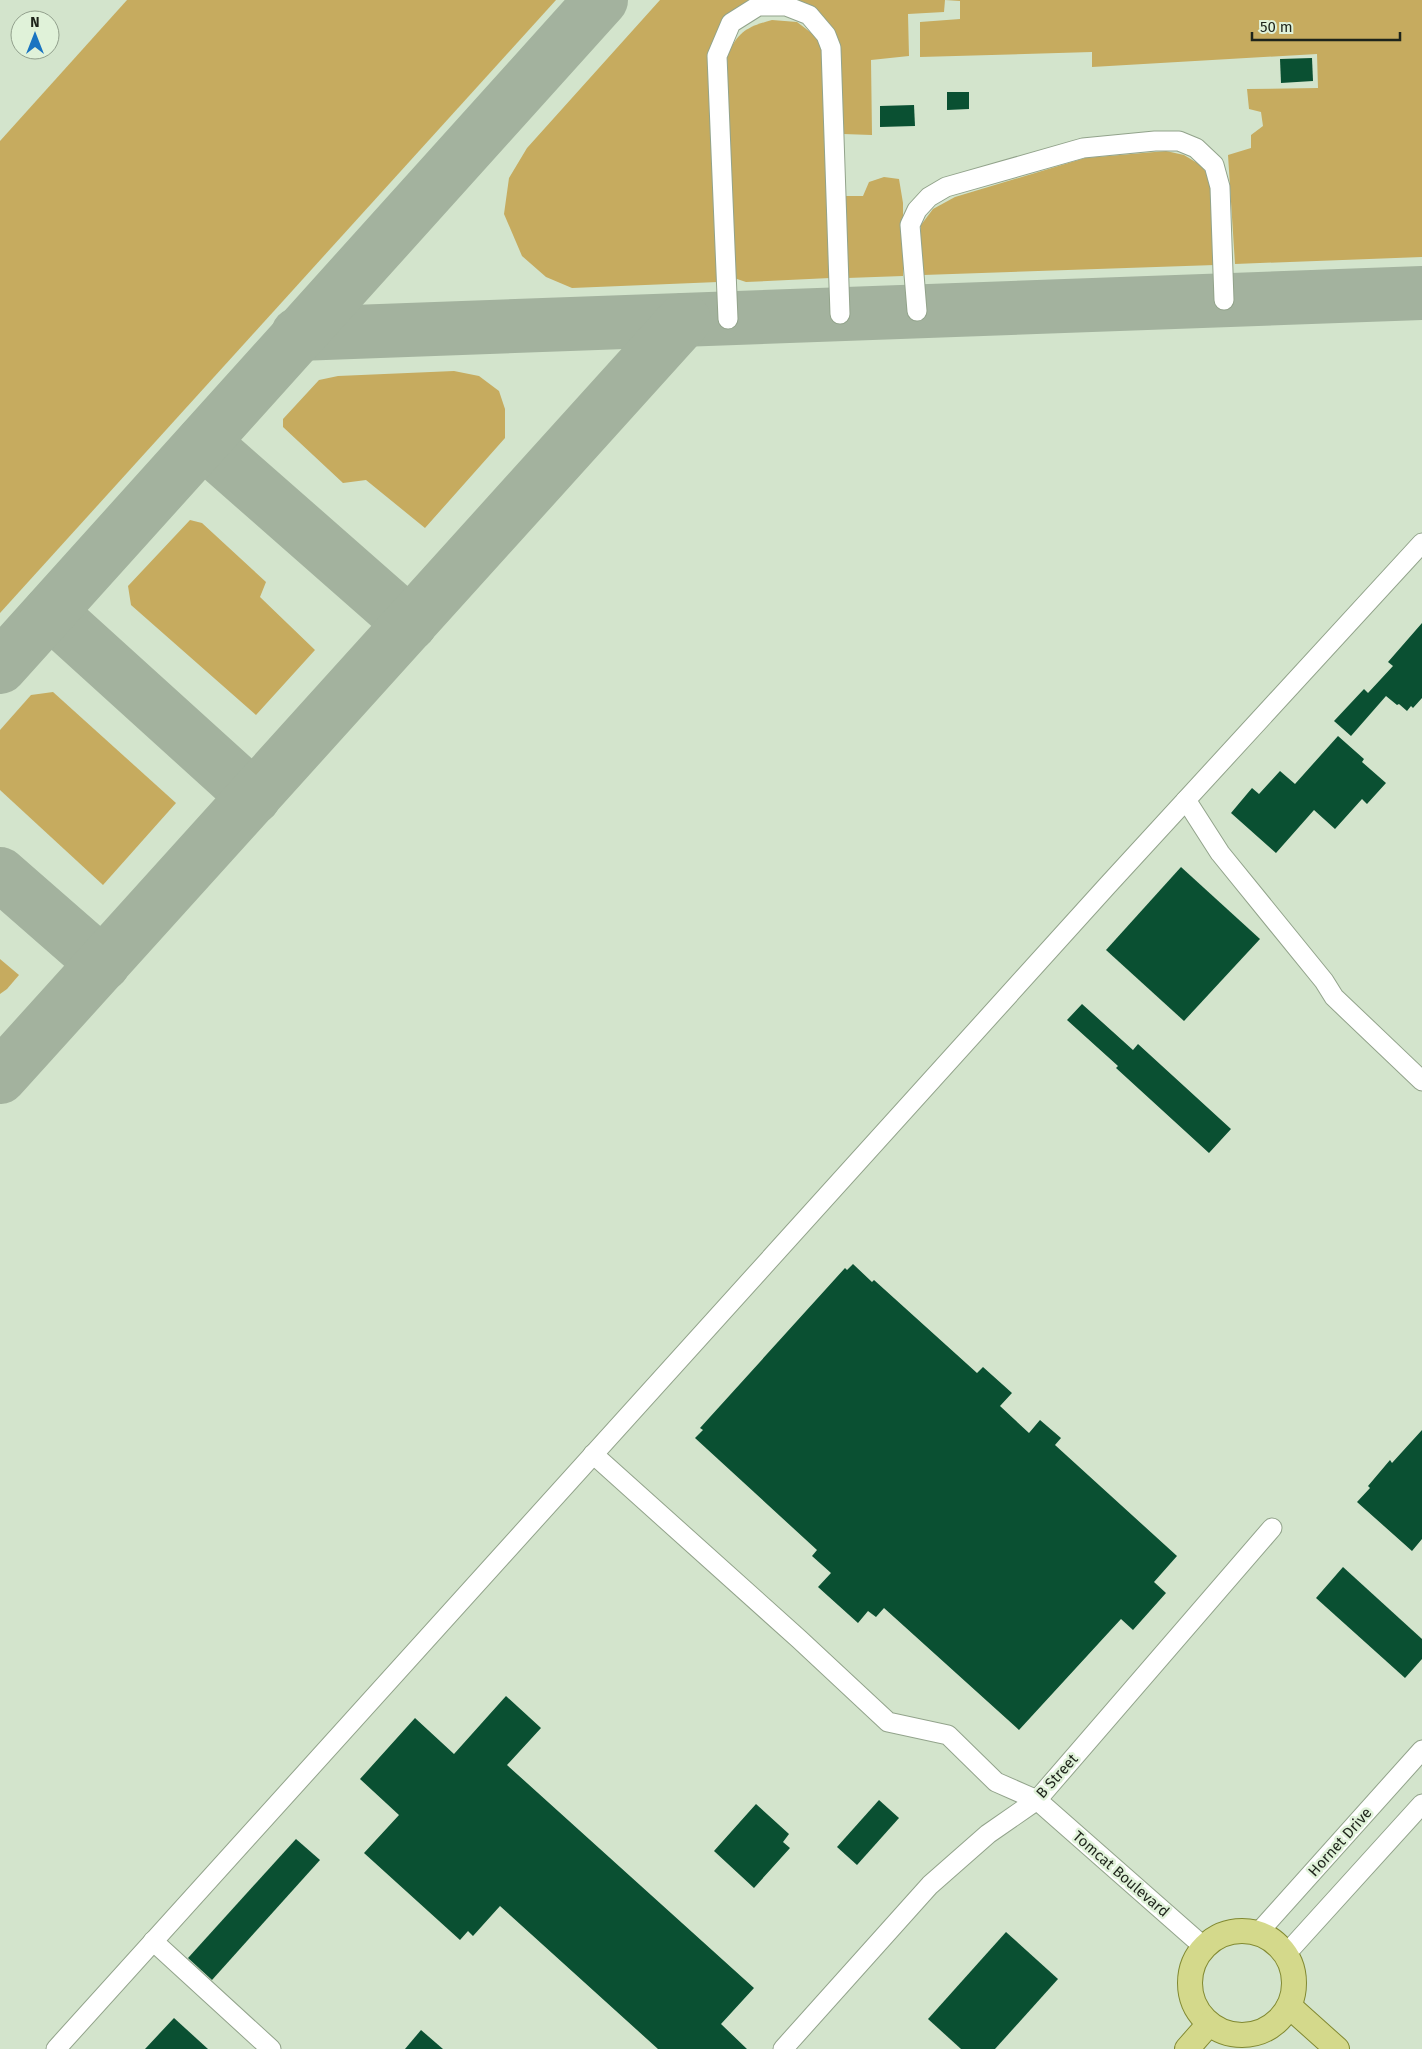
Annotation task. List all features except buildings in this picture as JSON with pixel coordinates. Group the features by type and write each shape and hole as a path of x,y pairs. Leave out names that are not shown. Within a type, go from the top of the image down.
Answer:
{"main road":[{"path":"1244,1930 1258,1933 1274,1941 1286,1954 1292,1967 1294,1993 1289,2006 1280,2019 1268,2028 1253,2034 1238,2035 1222,2032 1209,2024 1197,2010 1191,1995 1190,1977 1194,1961 1204,1947 1216,1938 1229,1932 1244,1930"},
{"path":"1289,2006 1337,2049"},
{"path":"1187,2049 1209,2024"}],"street":[{"path":"728,319 717,56 731,23 758,6 786,6 809,15 826,35 831,48 840,314"},
{"path":"918,312 910,225 918,210 929,197 946,187 1083,148 1155,141 1179,141 1188,144 1196,148 1214,165 1220,187 1224,300"},
{"path":"56,2049 1186,800 1422,543"},
{"path":"1186,800 1220,853 1324,981 1334,997 1422,1081"},
{"name":"Tomcat Boulevard","path":"593,1454 888,1722 948,1735 996,1782 1037,1800 1204,1947"},
{"name":"B Street","path":"783,2049 930,1885 988,1834 1037,1800 1272,1528"},
{"name":"Hornet Drive","path":"1258,1933 1422,1750"},
{"path":"1286,1954 1422,1804"},
{"path":"153,1941 271,2049"}],"shaded area":[{"path":"127,0 556,0 0,613 0,141"},
{"path":"660,0 945,0 944,12 908,14 909,56 871,60 872,135 843,134 841,51 822,18 771,1 721,29 718,282 572,288 546,277 522,256 504,214 509,178 527,148"},
{"path":"945,0 1422,0 1422,257 1235,264 1228,155 1251,148 1251,135 1263,126 1261,112 1249,109 1247,89 1318,88 1317,54 1092,67 1092,52 920,57 920,22 960,19 960,1"},
{"path":"772,20 797,22 814,35 824,50 830,278 746,282 734,278 727,55 736,40 745,31"},
{"path":"1166,151 1184,155 1202,166 1213,184 1215,265 923,275 920,242 921,225 933,209 955,197 1085,158"},
{"path":"884,177 899,179 903,203 903,276 847,278 845,196 863,196 869,182"},
{"path":"454,371 479,376 499,391 505,409 505,438 425,528 366,480 343,483 283,427 283,419 319,380 338,376"},
{"path":"190,520 202,523 266,582 260,597 315,650 256,715 131,605 128,586"},
{"path":"53,692 176,803 103,885 0,790 0,730 31,695"},
{"path":"0,959 19,975 0,994"}],"taxiway":[{"path":"0,667 601,0"},
{"path":"298,334 1422,293"},
{"path":"0,1077 684,320"},
{"path":"203,442 410,624"},
{"path":"50,612 254,797"},
{"path":"0,874 103,964"}]}
